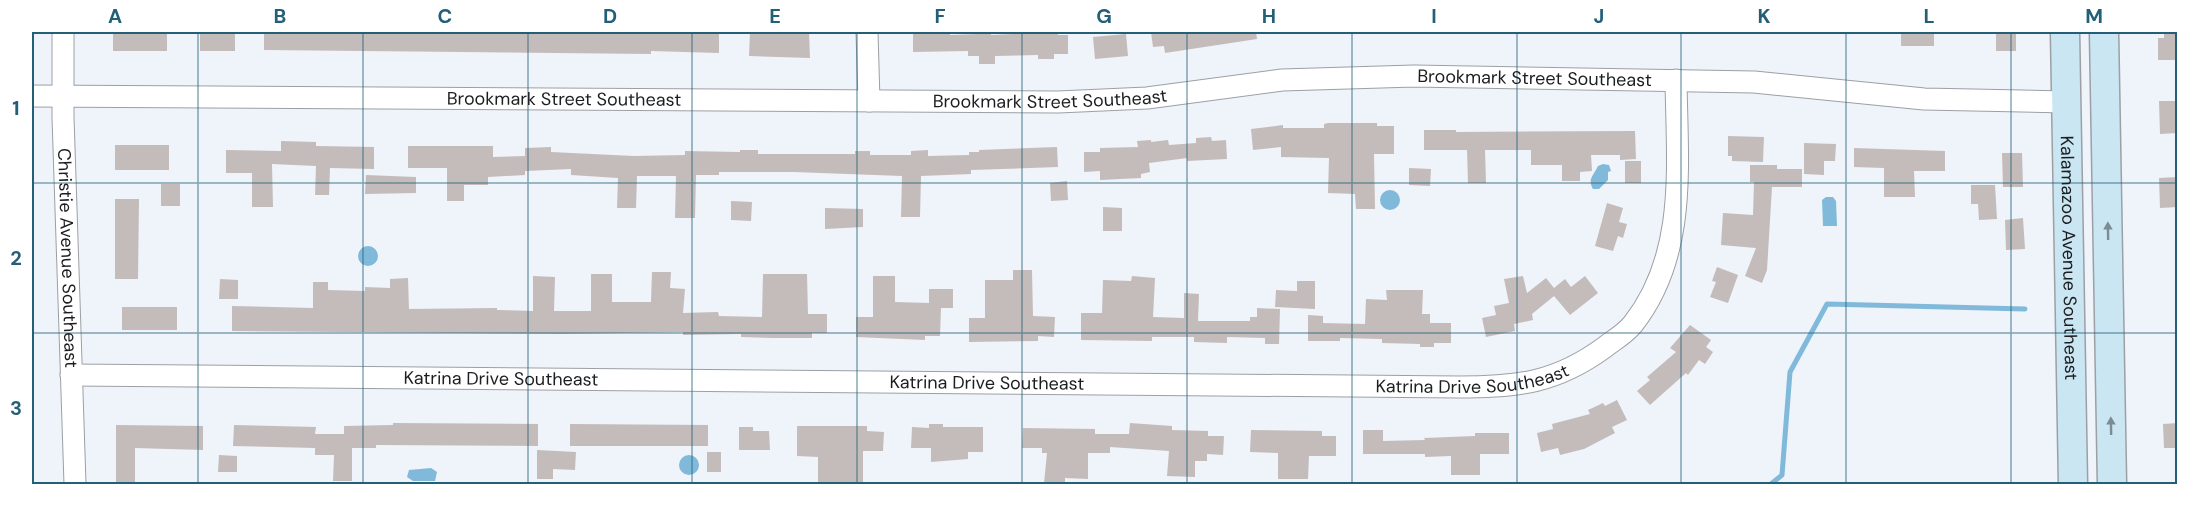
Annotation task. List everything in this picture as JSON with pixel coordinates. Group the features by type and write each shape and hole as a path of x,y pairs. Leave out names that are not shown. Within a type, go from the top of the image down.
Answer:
{"main road":[{"name":"Kalamazoo Avenue Southeast","path":"2065,32 2073,484"},
{"path":"2104,32 2112,484"},
{"path":"2068,159 2078,187 2082,334 2085,340 2091,343 2110,347"}],"street":[{"name":"Christie Avenue Southeast","path":"63,32 75,484"},
{"path":"867,32 869,101"},
{"name":"Brookmark Street Southeast","path":"32,96 1114,101 1282,80 1353,77 1754,82 1924,99 2067,102"},
{"name":"Katrina Drive Southeast","path":"71,375 1459,387 1502,387 1542,381 1586,361 1623,334 1632,326 1656,290 1669,251 1676,210 1678,171 1676,80"}],"water":[{"path":"1609,165 1611,171 1608,172 1608,180 1599,189 1593,189 1592,177 1598,166"},
{"path":"1390,190 1397,193 1400,200 1397,207 1390,210 1383,207 1380,200 1383,193"},
{"path":"1826,197 1833,197 1836,201 1837,226 1823,226 1822,200"},
{"path":"368,246 375,249 378,256 375,263 368,266 361,263 358,256 361,249"},
{"path":"689,455 696,458 699,465 696,472 689,475 682,472 679,465 682,458"},
{"path":"431,468 437,472 435,481 413,481 407,477 409,470"}],"building":[{"path":"113,32 167,32 167,51 113,51"},
{"path":"200,32 235,32 235,51 200,51"},
{"path":"264,32 719,32 719,53 264,50"},
{"path":"750,32 809,32 810,58 749,56"},
{"path":"913,32 950,32 950,35 991,32 991,35 1058,32 1058,35 1068,35 1068,54 1054,54 1054,59 1038,59 1038,55 995,56 995,64 979,64 979,56 968,56 968,51 913,52"},
{"path":"1151,32 1256,32 1257,39 1165,53 1164,46 1153,47"},
{"path":"1901,32 1934,32 1934,46 1901,46"},
{"path":"1996,32 2016,32 2016,51 1996,51"},
{"path":"2164,32 2178,32 2178,60 2158,60 2158,38 2164,38"},
{"path":"1126,34 1128,56 1095,59 1093,37"},
{"path":"2159,101 2178,101 2178,133 2160,134"},
{"path":"1377,123 1377,126 1394,126 1394,154 1374,154 1375,209 1356,209 1355,194 1328,193 1329,158 1281,157 1281,147 1253,150 1251,129 1283,125 1283,128 1324,128 1324,124"},
{"path":"1424,130 1456,130 1456,132 1635,131 1636,159 1620,160 1620,155 1591,155 1592,171 1580,172 1580,181 1562,181 1562,165 1531,165 1531,150 1485,150 1486,183 1468,183 1467,150 1424,150"},
{"path":"1728,136 1764,137 1763,162 1732,161 1732,156 1728,156"},
{"path":"1211,137 1212,141 1226,140 1227,159 1187,161 1187,158 1149,163 1150,172 1141,174 1141,178 1100,180 1100,171 1084,172 1084,152 1100,152 1100,148 1138,147 1137,141 1168,140 1169,145 1196,143 1196,138"},
{"path":"281,141 316,142 316,146 374,147 374,169 330,168 329,195 315,195 316,166 272,164 273,207 252,207 252,173 226,173 226,150 281,151"},
{"path":"1804,143 1836,144 1835,161 1824,161 1824,175 1804,174"},
{"path":"115,145 169,145 169,170 115,170"},
{"path":"408,146 493,146 493,157 525,156 525,148 551,147 551,152 634,156 685,155 685,151 740,152 740,150 758,150 758,154 855,154 855,151 870,151 870,155 911,155 911,151 928,150 928,156 969,155 969,152 979,152 979,150 1057,147 1058,167 971,170 971,174 921,176 920,217 901,217 902,176 794,172 719,172 719,175 696,175 695,218 675,218 676,176 637,176 636,208 617,208 618,178 571,175 571,169 525,171 525,175 488,177 488,185 464,185 464,201 447,201 447,168 408,168"},
{"path":"1854,148 1945,151 1945,171 1914,171 1915,197 1884,197 1884,168 1854,167"},
{"path":"2002,153 2022,153 2023,187 2003,187"},
{"path":"1625,161 1641,161 1641,183 1625,183"},
{"path":"1750,165 1777,165 1777,169 1802,169 1802,187 1772,187 1767,270 1762,283 1745,276 1756,248 1721,245 1723,213 1753,215 1754,182 1750,182"},
{"path":"1409,168 1431,169 1430,186 1409,185"},
{"path":"366,175 416,177 416,193 365,194"},
{"path":"2178,177 2178,207 2160,208 2159,178"},
{"path":"1067,181 1068,200 1051,201 1050,183"},
{"path":"161,184 180,184 180,206 161,206"},
{"path":"1971,185 1995,185 1997,219 1979,220 1978,204 1971,204"},
{"path":"115,199 139,199 138,279 115,279"},
{"path":"731,201 752,202 751,221 731,220"},
{"path":"1607,203 1623,208 1619,222 1627,224 1623,238 1618,236 1613,251 1595,246"},
{"path":"1103,207 1122,208 1122,231 1103,231"},
{"path":"825,208 863,209 863,227 825,229"},
{"path":"2023,218 2025,249 2006,250 2005,220"},
{"path":"1717,267 1738,275 1728,303 1710,297 1716,282 1712,281"},
{"path":"1013,270 1032,270 1033,316 1055,317 1054,337 1038,336 1038,341 969,342 969,318 985,318 985,280 1013,280"},
{"path":"652,272 671,272 670,288 685,289 683,313 718,312 719,316 762,317 763,274 807,274 808,314 827,314 827,333 812,333 812,338 773,338 741,337 741,334 683,335 683,332 563,334 232,331 232,306 313,308 313,282 328,282 328,290 365,291 365,287 390,288 390,279 408,278 409,309 497,308 497,310 533,311 533,276 555,277 554,311 591,311 591,274 612,274 612,302 651,302"},
{"path":"873,276 895,276 895,302 929,303 929,289 953,289 953,308 941,308 940,336 925,336 925,340 856,337 856,317 873,317"},
{"path":"1132,276 1155,278 1153,317 1184,318 1184,293 1199,294 1198,321 1250,321 1250,317 1257,317 1257,308 1280,309 1279,344 1265,344 1265,338 1227,337 1227,343 1194,342 1194,337 1152,337 1152,341 1081,340 1081,313 1102,313 1103,280 1131,281"},
{"path":"1523,276 1527,293 1546,278 1554,288 1565,279 1571,287 1585,276 1598,293 1570,315 1554,296 1532,314 1533,320 1514,324 1515,331 1486,337 1482,318 1496,315 1494,306 1509,303 1504,279"},
{"path":"220,279 238,280 238,299 219,299"},
{"path":"1297,281 1315,281 1315,309 1275,307 1276,290 1297,291"},
{"path":"1386,290 1423,290 1422,314 1430,314 1430,323 1451,323 1451,343 1434,343 1434,347 1420,347 1420,344 1382,343 1382,339 1340,338 1340,341 1308,341 1308,315 1323,316 1323,323 1365,324 1366,299 1387,300"},
{"path":"122,307 177,307 177,330 122,330"},
{"path":"1690,325 1711,340 1706,347 1713,352 1705,364 1699,360 1688,375 1686,373 1650,405 1637,391 1650,380 1647,377 1676,352 1670,348"},
{"path":"1617,400 1627,420 1612,427 1615,433 1584,449 1560,455 1558,448 1541,452 1537,433 1553,429 1552,424 1590,414 1588,410"},
{"path":"393,423 538,424 538,446 376,445 376,448 352,448 352,481 333,481 334,455 315,455 315,448 233,446 234,425 316,427 315,434 344,434 344,426 393,425"},
{"path":"1130,423 1172,426 1172,430 1208,431 1208,436 1224,436 1223,455 1207,454 1207,461 1195,461 1195,477 1167,476 1169,451 1110,447 1110,453 1088,453 1088,479 1065,478 1065,484 1044,483 1047,453 1042,453 1042,448 1022,448 1023,428 1095,429 1095,434 1129,434"},
{"path":"2178,423 2178,448 2164,448 2163,424"},
{"path":"570,424 708,425 708,446 570,446"},
{"path":"929,424 943,424 943,427 983,427 983,452 968,452 968,459 931,462 931,448 911,448 912,427 929,428"},
{"path":"116,425 203,426 203,450 135,448 135,484 116,484"},
{"path":"797,426 867,426 867,431 884,432 883,451 863,451 863,484 818,484 818,457 797,456"},
{"path":"739,427 753,427 753,431 769,431 770,450 739,450"},
{"path":"1251,430 1322,431 1322,436 1336,436 1336,456 1309,456 1308,479 1278,479 1278,453 1250,452"},
{"path":"1363,430 1383,430 1383,441 1475,436 1475,433 1509,433 1509,454 1480,454 1480,475 1451,475 1451,456 1363,454"},
{"path":"537,450 576,452 575,470 553,469 553,479 537,479"},
{"path":"707,452 721,452 721,472 707,472"},
{"path":"219,455 237,456 237,472 218,472"}],"waterway":[{"path":"1771,484 1782,475 1790,372 1827,304 2025,309"}]}
